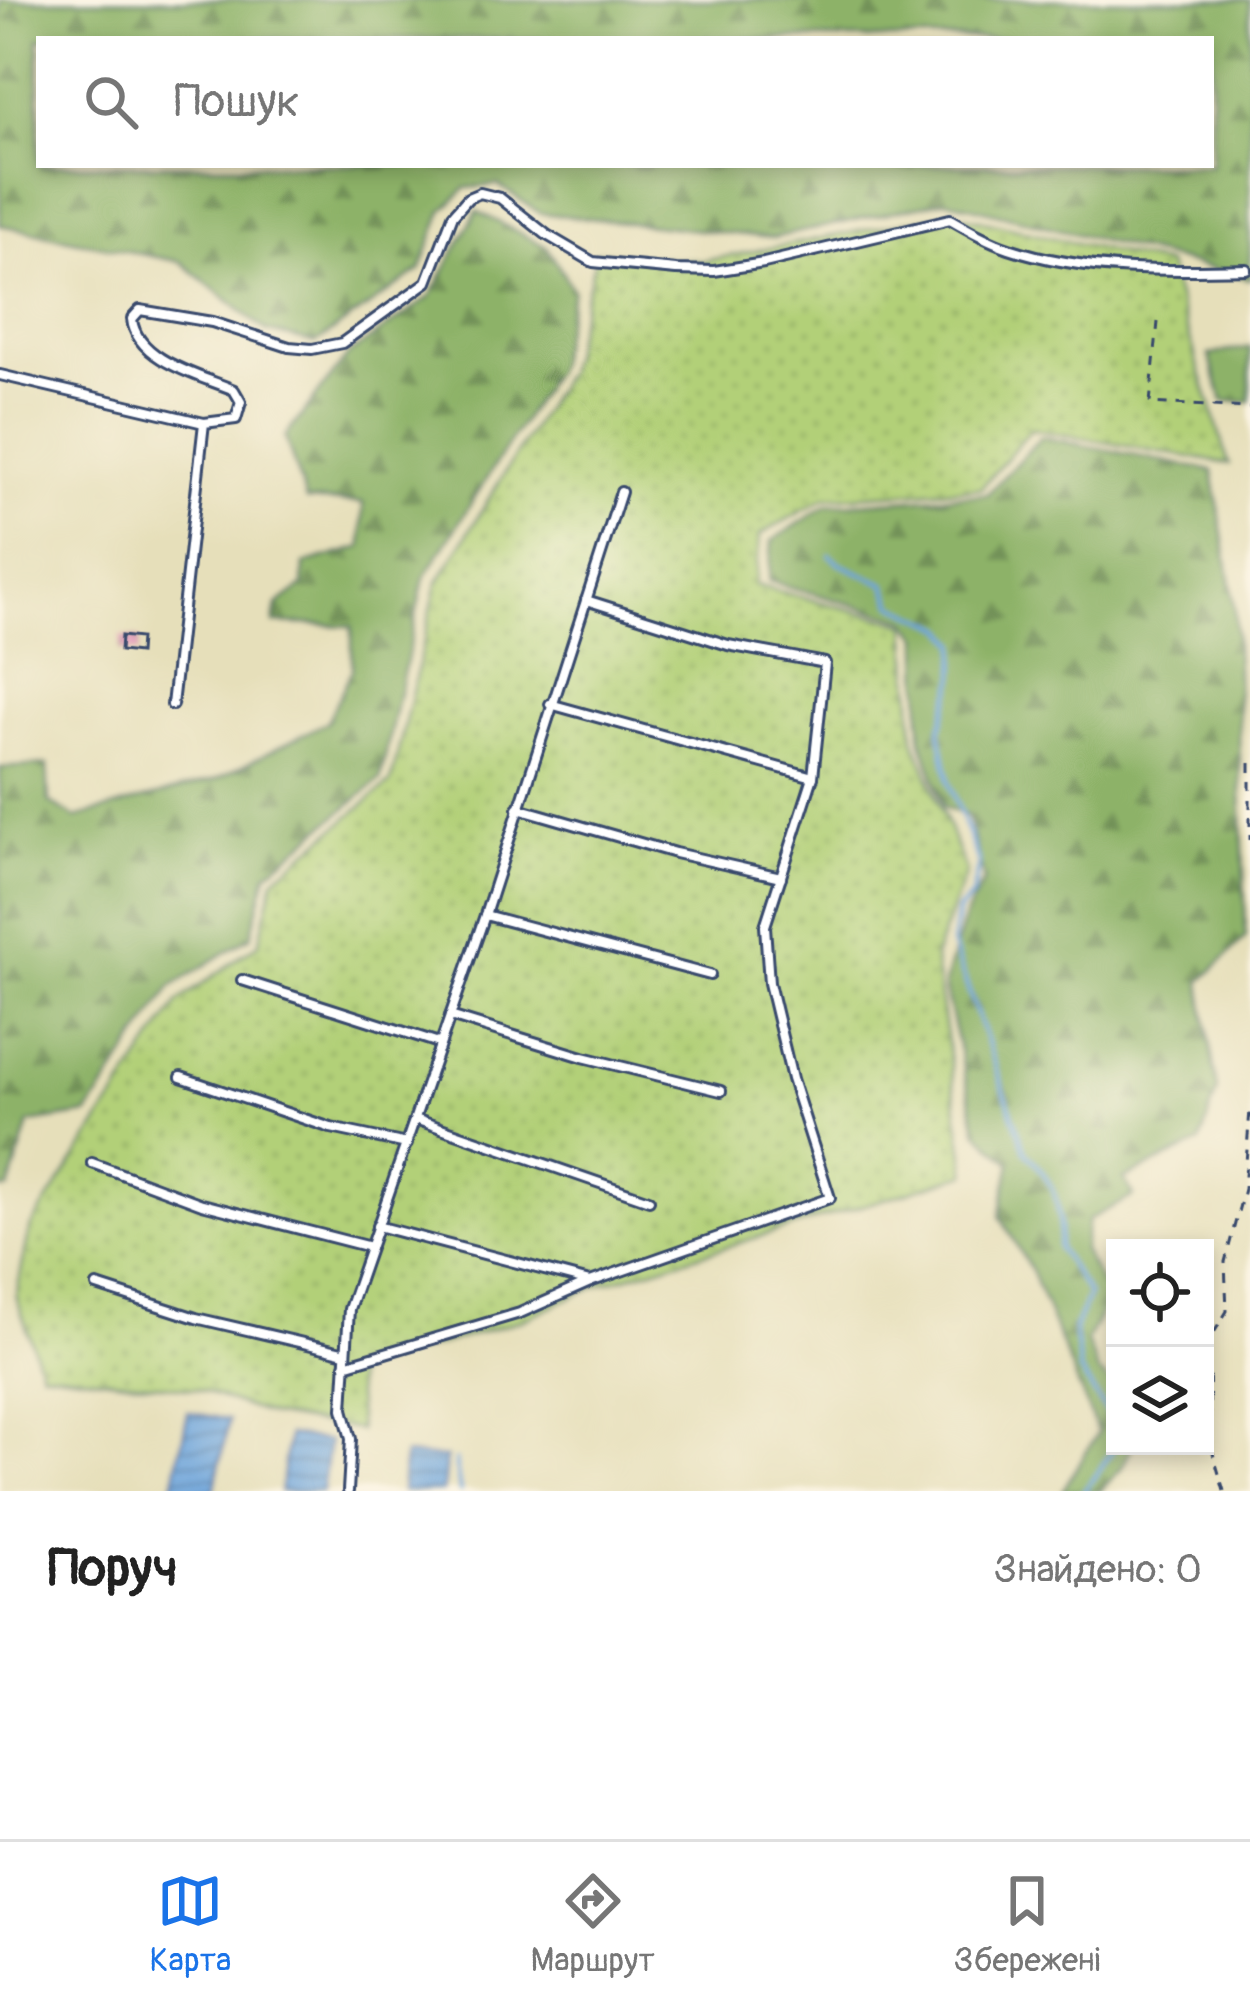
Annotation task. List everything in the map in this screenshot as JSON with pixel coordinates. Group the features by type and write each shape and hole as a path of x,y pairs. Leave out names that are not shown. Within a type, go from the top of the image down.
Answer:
{"lane":[{"path":"0,375 204,424 236,419 241,402 234,390 158,356 133,330 134,314 150,309 170,313 289,347 312,350 342,343 427,283 453,215 468,198 480,193 500,198 592,262 714,272 950,219 991,241 1055,260 1173,271 1246,269"},
{"path":"172,705 204,424"},
{"path":"348,1491 351,1438 343,1409 350,1309 485,915 621,492"},
{"path":"345,1365 520,1313 590,1282 830,1198 792,1078 769,983 765,926 813,777 825,663 728,645 586,600"},
{"path":"550,704 813,777"},
{"path":"518,808 781,877"},
{"path":"485,915 710,975"},
{"path":"242,980 439,1043"},
{"path":"450,1016 583,1057 722,1091"},
{"path":"182,1077 331,1128 407,1144"},
{"path":"415,1120 649,1200"},
{"path":"92,1163 202,1204 370,1247"},
{"path":"377,1226 590,1282"},
{"path":"98,1286 196,1318 346,1353"}],"path":[{"path":"1158,322 1150,403 1250,408"},
{"path":"1250,763 1250,840"},
{"path":"1224,1491 1210,1443 1209,1341 1227,1311 1225,1262 1244,1189 1250,1110"}],"green space":[{"path":"0,0 1250,0 1250,279 946,200 773,238 540,213 498,185 466,188 443,211 420,270 316,343 266,331 181,262 0,225"},
{"path":"477,211 547,247 573,290 554,371 424,578 380,780 267,873 251,936 171,987 88,1114 29,1123 9,1189 0,1189 0,768 47,765 49,802 76,818 217,779 327,722 352,670 352,626 274,623 277,605 303,586 304,564 362,547 363,503 306,500 285,437 349,354 430,297"},
{"path":"951,213 1167,265 1229,464 1031,429 981,488 825,498 760,535 755,585 907,624 914,739 966,872 934,957 967,1174 596,1286 521,1320 354,1371 359,1430 270,1415 197,1389 41,1371 16,1296 30,1228 179,1001 259,943 274,879 391,782 437,584 565,374 597,252 703,261"},
{"path":"1250,347 1250,402 1223,401 1209,355"},
{"path":"1041,437 1213,471 1235,611 1246,937 1201,982 1217,1090 1200,1143 1124,1179 1134,1196 1088,1220 1083,1250 1106,1292 1106,1304 1087,1341 1098,1372 1106,1379 1106,1455 1128,1455 1100,1491 1062,1491 1098,1433 1032,1273 1000,1216 1011,1163 978,1132 944,985 964,918 984,880 968,816 944,807 921,738 920,637 907,620 769,581 772,541 827,505 987,494"}],"water":[{"path":"188,1412 229,1420 214,1491 172,1491"},
{"path":"288,1435 329,1441 322,1491 280,1491"},
{"path":"404,1455 446,1458 443,1491 401,1491"}],"building":[{"path":"121,636 140,638 139,653 120,651"}],"waterway":[{"path":"830,555 885,584 894,605 945,628 957,643 956,676 940,731 949,782 979,863 972,896 957,912 952,944 1026,1152 1055,1196 1058,1248 1089,1295 1074,1328 1080,1371 1106,1411"},
{"path":"1084,1491 1110,1455"},
{"path":"455,1461 460,1491"}]}
